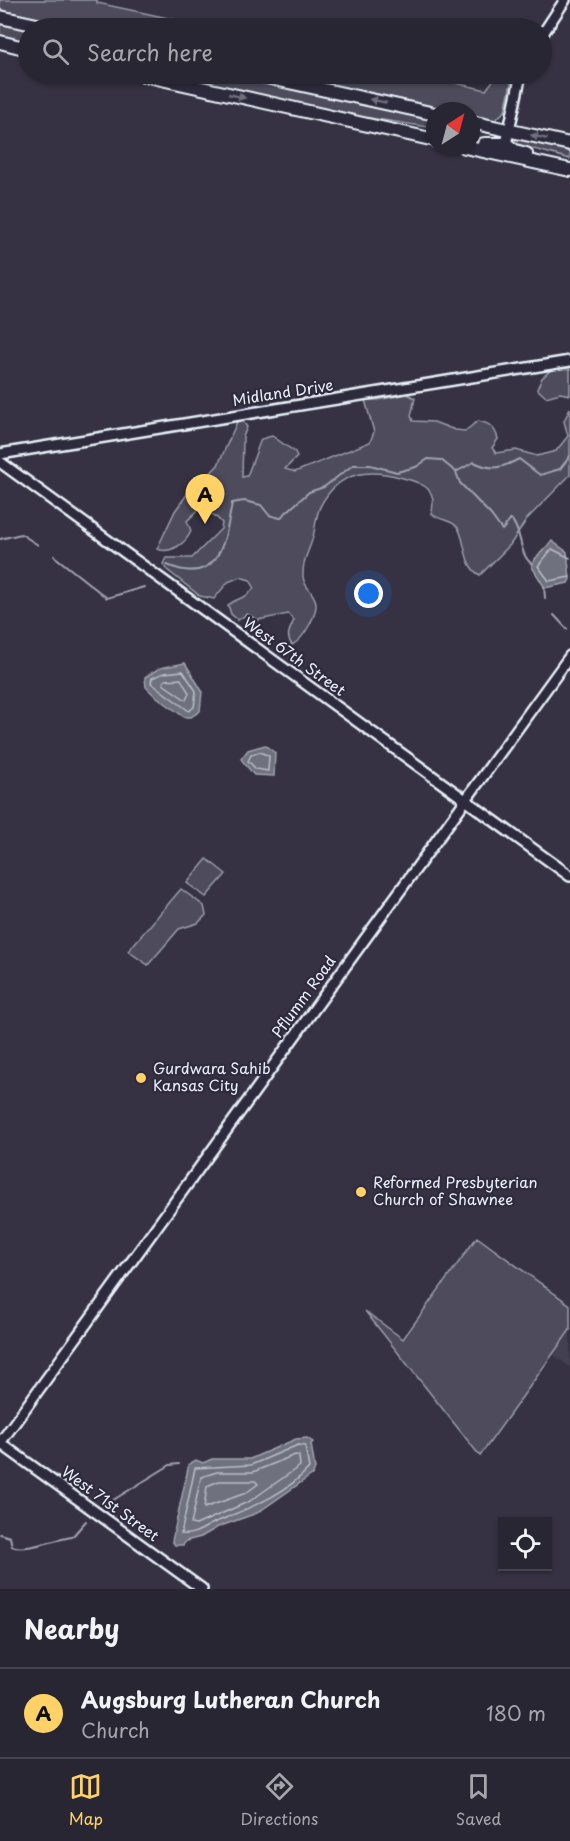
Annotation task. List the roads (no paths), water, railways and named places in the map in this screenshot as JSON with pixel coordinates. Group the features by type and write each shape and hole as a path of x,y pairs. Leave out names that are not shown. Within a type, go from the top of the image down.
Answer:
{"highway":[{"path":"0,17 18,21"},
{"path":"0,42 18,46"},
{"path":"184,84 426,137"},
{"path":"298,84 426,112"},
{"path":"480,124 570,144"},
{"path":"480,143 496,146 506,144 515,151 570,168"},
{"path":"480,150 570,168"}],"street":[{"path":"552,20 565,0"},
{"path":"506,144 519,84"},
{"name":"Midland Drive","path":"0,454 570,361"},
{"name":"West 67th Street","path":"0,462 570,876"},
{"name":"Pflumm Road","path":"0,1443 570,656"},
{"name":"West 71st Street","path":"0,1443 202,1589"}],"water":[{"path":"552,541 567,552 570,579 568,583 545,588 532,567 535,559"},
{"path":"185,663 202,691 200,711 191,717 184,717 146,687 145,677 160,668"},
{"path":"265,745 275,753 274,776 254,775 241,759 248,750"},
{"path":"307,1438 313,1442 311,1444 315,1469 313,1474 257,1513 218,1527 201,1537 186,1541 183,1545 175,1545 172,1541 189,1464 196,1460 203,1463 212,1459 250,1459 296,1439"}],"waterway":[{"path":"456,472 474,462 486,467 497,467 519,459 540,475 560,469 570,456"},
{"path":"167,565 185,570 199,570 209,565 217,557 222,545 232,503 244,501 261,505 269,515 280,518 309,492 324,487 353,465 370,465 397,472 416,467 428,459 441,460 456,472 460,483 502,530 511,519 515,524 524,555 532,564"},
{"path":"0,539 21,534 38,545"},
{"path":"54,556 107,598 144,587"},
{"path":"544,586 545,598"},
{"path":"554,615 567,629"},
{"path":"105,1505 170,1465 179,1464"},
{"path":"0,1534 10,1537 12,1546 32,1546 72,1537 86,1521"}],"place":[{"name":"Augsburg Lutheran Church","path":"205,524"},
{"name":"Gurdwara Sahib Kansas City","path":"141,1078"},
{"name":"Reformed Presbyterian Church of Shawnee","path":"361,1192"}]}
